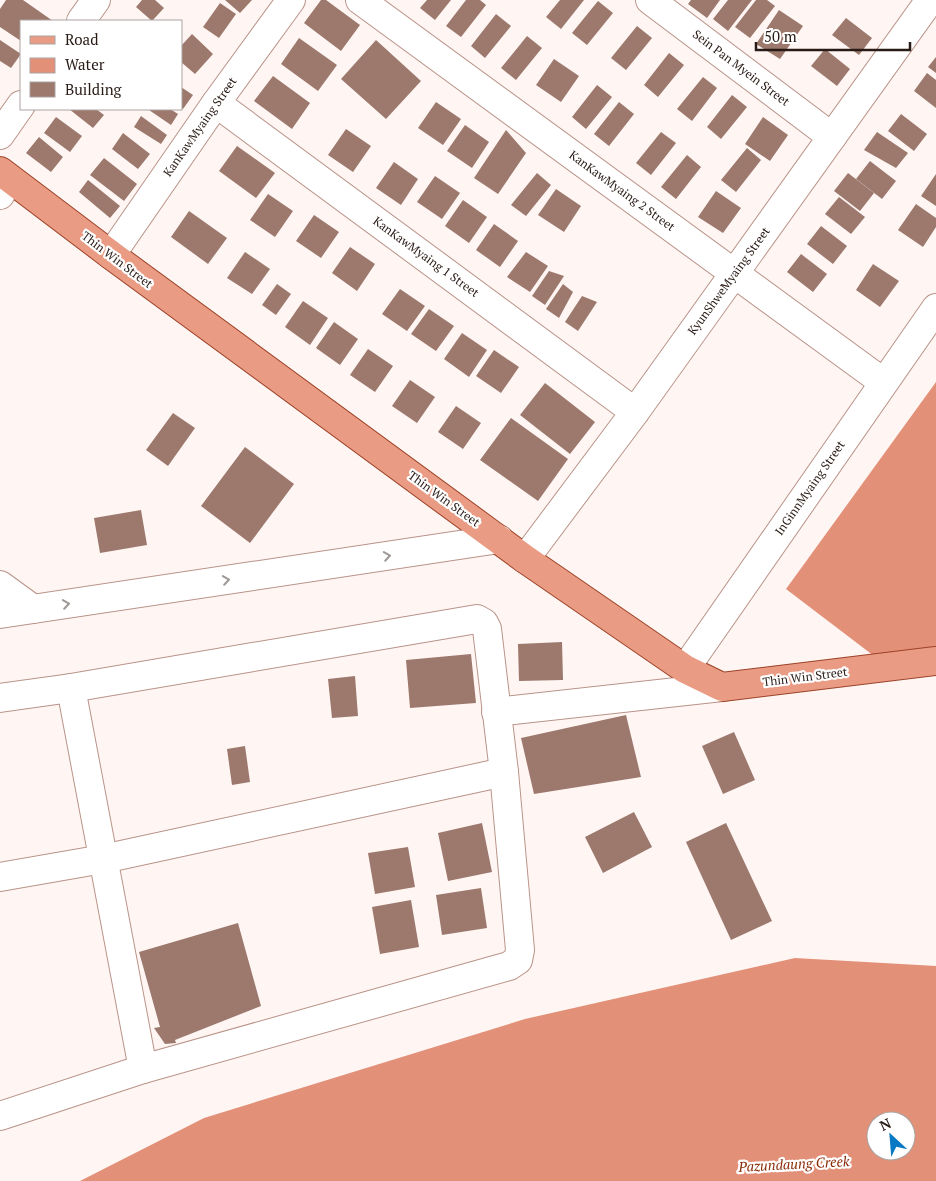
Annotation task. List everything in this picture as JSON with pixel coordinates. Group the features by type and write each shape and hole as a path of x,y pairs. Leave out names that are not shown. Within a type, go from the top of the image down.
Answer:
{"main road":[{"name":"Thin Win Street","path":"3,182 111,256 525,559 685,669 722,687 936,661"}],"street":[{"path":"82,20 96,0"},
{"name":"KanKawMyaing Street","path":"111,256 216,103 291,0"},
{"name":"KanKawMyaing 2 Street","path":"360,0 883,382"},
{"name":"Sein Pan Myein Street","path":"650,0 832,137"},
{"name":"KyunShweMyaing Street","path":"525,559 635,412 930,2"},
{"name":"KanKawMyaing 1 Street","path":"216,103 635,412"},
{"path":"0,135 20,106"},
{"name":"InGinnMyaing Street","path":"685,669 936,308"},
{"path":"0,614 499,539"},
{"path":"0,585 33,609"},
{"path":"0,698 71,688 477,620 484,623 487,629 504,772 520,950 518,960 509,966 144,1069 0,1116"},
{"path":"496,712 722,687"},
{"path":"71,688 144,1069"},
{"path":"0,877 103,859 504,772"}],"water":[{"path":"936,382 936,647 874,656 786,589"},
{"name":"Pazundaung Creek","path":"795,958 936,966 936,1181 80,1181 204,1118 525,1019"}],"building":[{"path":"6,0 23,0 52,20 20,20 20,40 0,27 0,9"},
{"path":"142,0 155,0 164,8 151,20 136,7"},
{"path":"225,0 252,0 240,13"},
{"path":"321,0 326,0 360,25 341,51 304,23"},
{"path":"427,0 451,0 435,20 420,8"},
{"path":"466,0 480,0 486,5 461,37 446,26"},
{"path":"560,0 584,0 561,29 546,17"},
{"path":"691,0 720,0 707,18 688,4"},
{"path":"728,0 752,0 728,31 713,19"},
{"path":"756,0 767,0 775,6 750,38 735,27"},
{"path":"598,1 613,13 587,45 572,33"},
{"path":"220,3 236,14 219,38 203,27"},
{"path":"779,10 803,26 780,59 756,44"},
{"path":"496,14 511,26 485,58 471,46"},
{"path":"846,18 872,38 859,55 832,35"},
{"path":"637,26 652,38 626,70 611,58"},
{"path":"192,34 213,54 195,74 182,63 182,45"},
{"path":"527,36 542,48 516,80 501,68"},
{"path":"299,38 337,65 318,91 281,64"},
{"path":"0,40 20,53 11,68 0,61"},
{"path":"376,40 421,81 386,119 341,79"},
{"path":"825,49 850,69 837,86 811,66"},
{"path":"669,53 684,65 658,97 644,85"},
{"path":"936,57 936,73 928,67"},
{"path":"554,59 579,76 561,102 536,85"},
{"path":"927,73 936,80 936,108 914,91"},
{"path":"273,76 310,103 292,129 254,101"},
{"path":"703,77 717,88 692,121 677,109"},
{"path":"597,85 612,97 586,129 572,117"},
{"path":"182,88 193,95 182,108"},
{"path":"732,95 747,107 721,139 707,127"},
{"path":"436,102 461,119 443,145 418,128"},
{"path":"619,102 634,114 609,146 594,134"},
{"path":"70,110 97,110 104,115 93,128"},
{"path":"149,110 172,110 178,114 171,125"},
{"path":"901,114 927,134 914,151 888,131"},
{"path":"141,116 167,135 161,144 134,127"},
{"path":"56,117 82,136 70,152 44,133"},
{"path":"763,117 788,135 770,161 745,144"},
{"path":"465,125 489,142 472,168 447,151"},
{"path":"346,129 371,146 353,172 328,155"},
{"path":"506,130 526,153 498,194 474,178"},
{"path":"661,132 676,143 651,175 636,163"},
{"path":"877,132 908,153 896,168 864,150"},
{"path":"123,133 150,154 138,169 112,149"},
{"path":"39,137 63,157 51,172 26,153"},
{"path":"237,146 275,173 256,198 219,171"},
{"path":"747,148 761,160 736,192 721,180"},
{"path":"687,155 701,167 676,199 661,187"},
{"path":"104,158 137,184 124,201 90,175"},
{"path":"870,161 896,181 882,199 856,179"},
{"path":"394,162 418,179 401,205 376,188"},
{"path":"537,173 551,185 526,216 511,205"},
{"path":"848,173 874,193 860,211 834,191"},
{"path":"936,174 936,206 921,196"},
{"path":"435,176 460,193 442,219 417,202"},
{"path":"88,180 120,206 110,218 79,192"},
{"path":"556,189 581,206 564,232 538,215"},
{"path":"716,191 741,208 723,233 698,217"},
{"path":"268,194 293,211 275,237 250,220"},
{"path":"839,197 865,217 851,234 825,214"},
{"path":"463,200 487,217 469,243 445,226"},
{"path":"916,204 936,218 936,227 923,247 898,230"},
{"path":"189,211 227,238 208,264 171,237"},
{"path":"314,215 339,232 321,258 296,241"},
{"path":"494,224 518,241 500,267 476,250"},
{"path":"821,226 847,246 833,264 807,244"},
{"path":"350,247 375,264 357,291 332,273"},
{"path":"245,252 270,269 252,294 227,278"},
{"path":"526,252 548,266 530,292 507,277"},
{"path":"801,254 827,274 813,292 787,272"},
{"path":"873,264 899,281 880,307 856,290"},
{"path":"549,271 564,276 545,305 532,296"},
{"path":"277,284 291,294 276,315 262,305"},
{"path":"563,284 573,292 559,318 546,309"},
{"path":"400,289 425,306 407,331 382,314"},
{"path":"582,296 597,302 578,331 565,322"},
{"path":"303,301 328,318 310,345 285,327"},
{"path":"429,309 454,326 436,351 411,334"},
{"path":"334,322 358,339 340,365 316,348"},
{"path":"462,333 487,350 469,377 444,359"},
{"path":"368,349 393,366 375,392 350,375"},
{"path":"494,350 519,367 501,393 476,376"},
{"path":"410,380 435,397 417,423 392,406"},
{"path":"545,383 595,422 570,454 520,415"},
{"path":"456,406 481,423 463,449 438,432"},
{"path":"173,413 195,428 168,466 146,450"},
{"path":"511,418 568,459 538,501 480,460"},
{"path":"245,447 294,484 250,543 201,506"},
{"path":"141,510 147,545 100,553 94,518"},
{"path":"562,642 563,680 519,681 518,644"},
{"path":"471,654 476,703 410,708 406,660"},
{"path":"355,676 358,716 332,718 328,679"},
{"path":"626,715 641,777 534,794 521,738"},
{"path":"734,732 755,780 723,794 702,746"},
{"path":"245,746 250,782 232,785 227,749"},
{"path":"634,812 652,847 603,873 585,837"},
{"path":"482,823 492,872 448,881 438,833"},
{"path":"726,823 772,921 731,940 686,842"},
{"path":"408,847 415,887 375,894 368,853"},
{"path":"481,888 487,928 442,935 436,895"},
{"path":"411,900 419,947 380,954 372,907"},
{"path":"238,923 261,1006 175,1040 176,1043 165,1044 154,1028 160,1027 139,952"}]}
